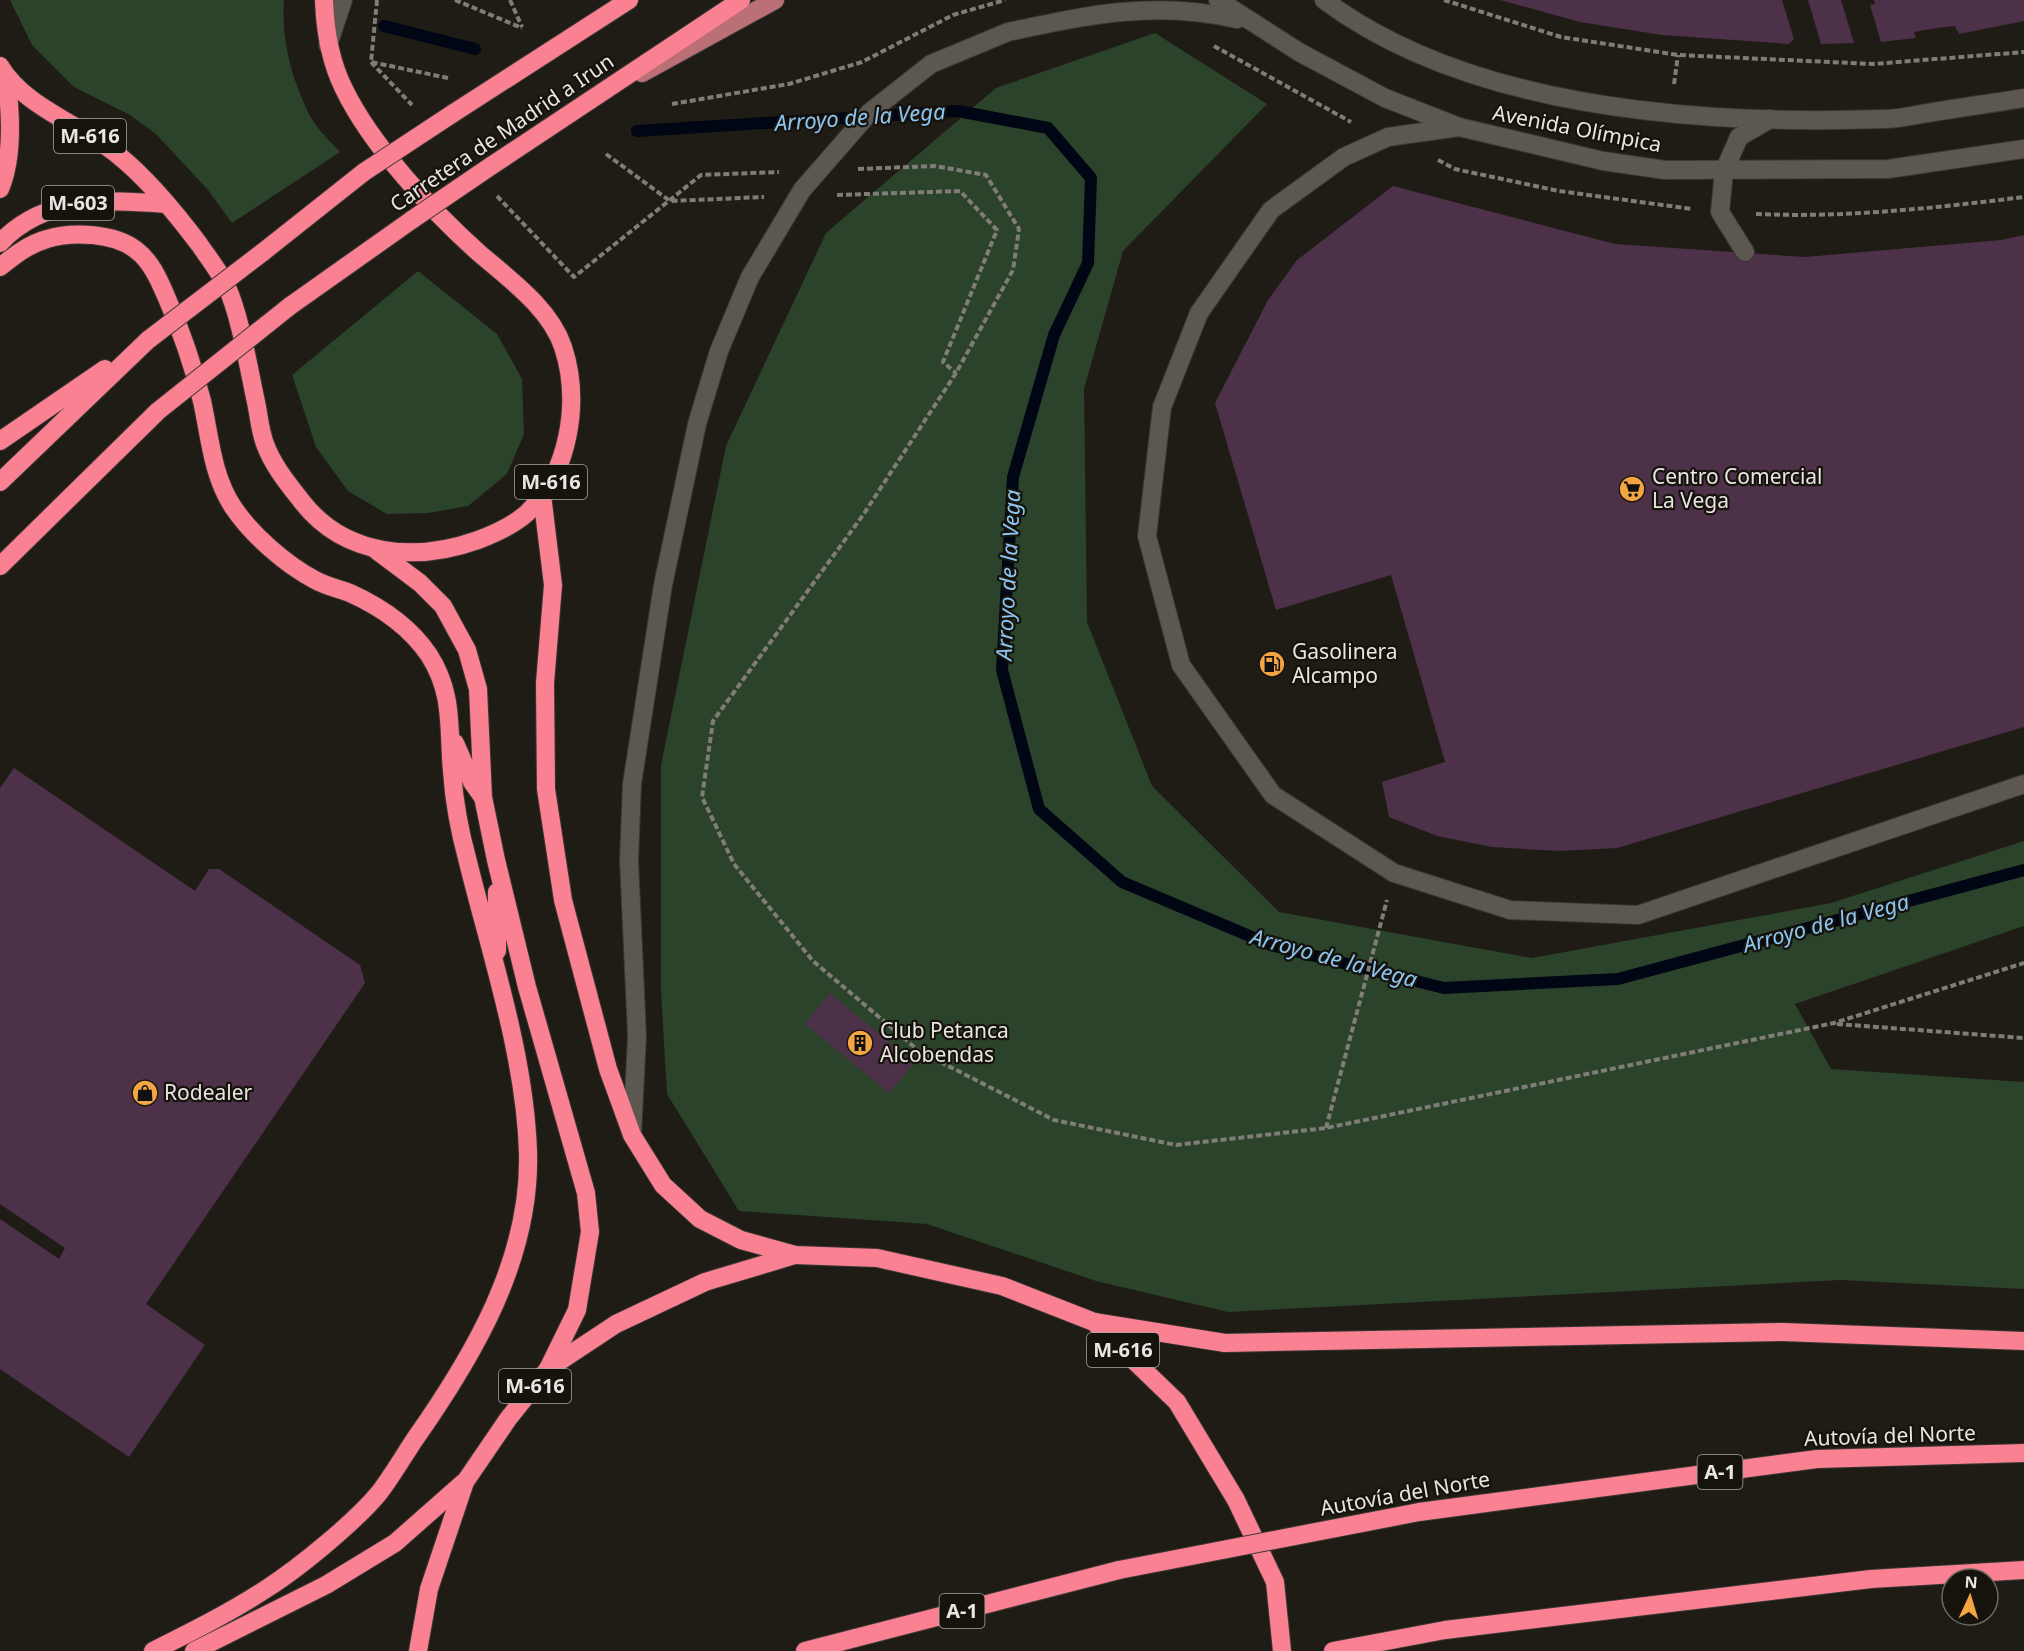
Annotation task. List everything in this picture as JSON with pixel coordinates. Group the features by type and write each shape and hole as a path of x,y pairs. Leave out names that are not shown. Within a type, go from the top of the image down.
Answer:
{"highway":[{"name":"M-616","path":"3,71 37,102 118,154 167,204 198,244 227,286 265,444 284,479 311,513 347,540 375,549 421,554 459,546 494,534 525,515 557,473 566,441 569,381 563,346 544,314 446,222 372,134 344,90 328,45 324,0"},
{"name":"Carretera de Madrid a Irun","path":"148,340 364,172 569,36 629,0"},
{"name":"Carretera de Madrid a Irun","path":"0,567 158,411 290,306 491,166 741,0"},
{"path":"0,189 7,171 10,103 3,71"},
{"name":"M-603","path":"0,243 10,232 39,213 82,202 167,204"},
{"path":"0,267 23,249 49,238 80,236 109,238 136,249 155,272 183,335 202,404 217,472 231,505 254,533 281,556 314,579 354,595 385,612 411,632 441,676 449,705 452,773 461,836 498,978 524,1104 528,1155 525,1198 517,1244 501,1289 471,1355 377,1495 325,1543 268,1588 153,1651"},
{"path":"0,441 148,340"},
{"path":"0,482 148,340"},
{"name":"M-616","path":"542,495 553,585 545,683 546,789 563,900 608,1069 632,1135 663,1185 700,1219 741,1240 795,1255 877,1258 1002,1286 1094,1322 1177,1402 1236,1500 1275,1582 1282,1651"},
{"name":"M-616","path":"375,549 420,583 443,606 467,650 478,689 483,797 496,860 527,987 575,1151 587,1202 590,1232 577,1310 548,1369 508,1419 465,1482 429,1589 418,1651"},
{"path":"450,733 472,782 483,797"},
{"path":"496,860 498,978"},
{"name":"M-616","path":"548,1369 616,1324 705,1282 795,1255"},
{"path":"1094,1322 1225,1343 1783,1332 2024,1341"},
{"name":"Autovía del Norte","path":"806,1651 1119,1570 1419,1512 1817,1459 2024,1453"},
{"path":"194,1651 326,1585 395,1543 465,1482"},
{"path":"1333,1651 1445,1630 1871,1579 2024,1570"}],"main road":[{"path":"569,36 617,0"},
{"path":"603,93 697,45 775,0"}],"street":[{"path":"328,45 343,0"},
{"name":"Avenida Olímpica","path":"1218,0 1299,52 1385,98 1459,127 1604,161 1665,170 1888,169 2024,149"},
{"name":"Avenida Olímpica","path":"1328,3 1370,30 1440,63 1496,81 1575,101 1670,114 1887,119 2024,98"},
{"path":"632,1135 636,990 628,860 636,751 663,585 697,424 719,351 750,277 801,190 870,111 931,64 1008,32 1087,16 1160,7 1207,11 1253,23"},
{"path":"1745,252 1720,212 1724,171 1739,137 1772,118"},
{"path":"1459,127 1388,137 1344,157 1271,210 1199,312 1162,407 1147,536 1181,665 1274,795 1394,873 1510,910 1638,915 2024,784"}],"path":[{"path":"377,0 371,62 420,114"},
{"path":"455,0 522,28 510,0"},
{"path":"672,104 789,84 852,65 953,15 1005,0"},
{"path":"1444,0 1561,37 1678,55 1873,64 2024,52"},
{"path":"371,62 448,78"},
{"path":"606,154 670,201 774,197"},
{"path":"853,169 935,166 986,175 1019,229 1013,270 956,374 863,515 713,721 702,796 734,864 813,961 919,1051 1054,1120 1176,1144 1326,1128 1834,1023 2024,963"},
{"path":"493,191 574,277 700,175 783,172"},
{"path":"832,195 960,191 997,230 943,362 956,374"},
{"path":"1326,1128 1384,911"},
{"path":"1834,1023 2024,1038"}],"green space":[{"path":"10,0 284,0 286,45 298,88 313,121 340,152 232,223 208,190 156,134 130,115 74,87 32,45"},
{"path":"1155,33 1267,104 1123,251 1084,389 1087,622 1152,786 1279,912 1532,958 1831,903 2024,841 2024,926 1795,1004 1831,1069 2024,1082 2024,1289 1840,1280 1228,1312 1096,1281 927,1224 739,1211 667,1094 661,991 661,765 726,446 826,233 996,88"},
{"path":"418,271 497,334 522,379 524,434 507,474 468,506 428,513 387,514 348,491 316,447 292,375"}],"building":[{"path":"1500,0 1782,0 1794,39 1789,44 1662,35 1580,22"},
{"path":"1808,0 1841,0 1854,43 1821,44"},
{"path":"1874,0 2024,0 2024,21 1959,34 1955,26 1936,28 1914,32 1916,38 1881,42 1870,5 1875,4"},
{"name":"Centro Comercial La Vega","path":"1393,186 1615,244 1805,257 2001,240 2024,235 2024,727 1617,848 1559,851 1492,847 1437,836 1389,817 1382,782 1445,762 1391,575 1276,610 1215,403 1268,300 1297,260"},
{"name":"Rodealer","path":"14,768 195,891 209,869 219,869 360,965 365,983 146,1304 205,1345 129,1457 0,1369 0,1219 59,1259 65,1248 0,1204 0,788"},
{"name":"Club Petanca Alcobendas","path":"830,993 914,1063 889,1093 805,1024"}],"waterway":[{"name":"Arroyo de la Vega","path":"384,26 475,49"},
{"name":"Arroyo de la Vega","path":"637,131 958,111 1048,128 1091,178 1088,263 1054,335 1013,477 1002,670 1039,809 1122,882 1271,945 1444,988 1618,979 2024,870"}],"place":[{"name":"Centro Comercial La Vega","path":"1632,489"},
{"name":"Gasolinera Alcampo","path":"1272,664"},
{"name":"Club Petanca Alcobendas","path":"860,1043"},
{"name":"Rodealer","path":"145,1093"}]}
